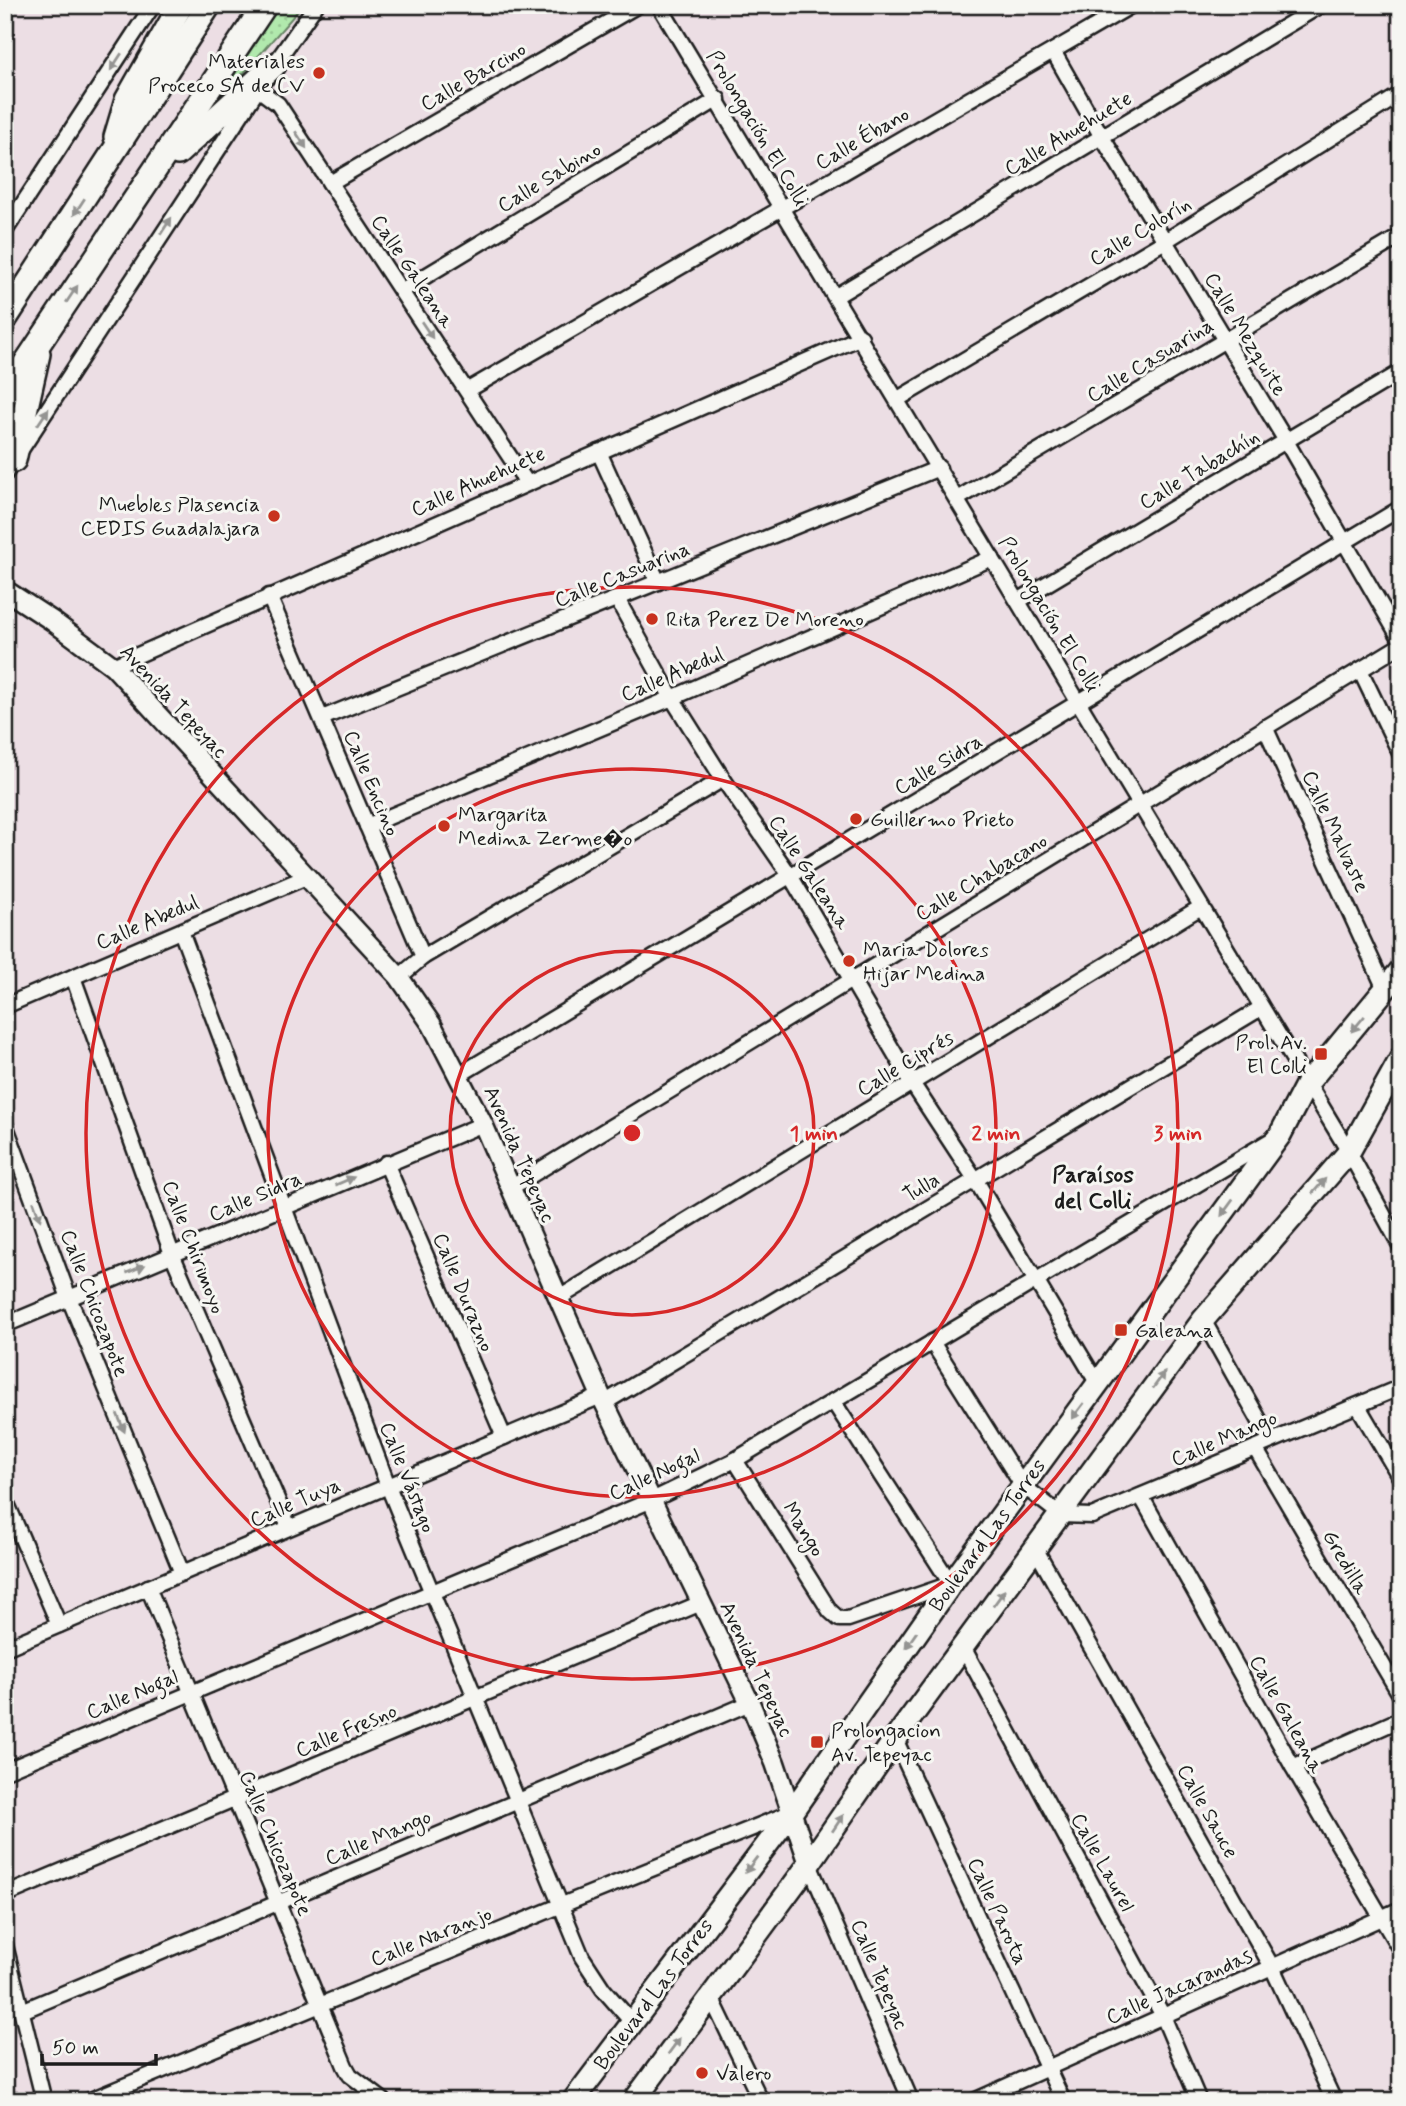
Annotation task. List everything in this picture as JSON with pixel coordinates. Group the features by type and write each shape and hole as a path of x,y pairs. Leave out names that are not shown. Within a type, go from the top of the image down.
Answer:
{"highway":[{"path":"108,163 127,100 181,5"},
{"path":"5,319 209,5"},
{"path":"5,394 265,5"},
{"path":"150,179 274,65"},
{"path":"10,467 41,339"}],"main road":[{"name":"Boulevard Las Torres","path":"573,2101 791,1813 1022,1485 1280,1135 1306,1084 1401,970"},
{"path":"634,2101 810,1864 895,1739 1203,1320 1349,1152 1401,1058"}],"street":[{"path":"5,231 153,5"},
{"path":"10,467 316,5"},
{"name":"Calle Barcino","path":"330,183 638,5"},
{"name":"Prolongación El Colli","path":"659,5 718,99 1349,1152 1401,1247"},
{"name":"Calle Ébano","path":"468,390 1132,5"},
{"name":"Calle Ahuehuete","path":"836,296 1321,5"},
{"name":"Calle Mezquite","path":"1053,51 1286,441 1401,643"},
{"name":"Calle Galeana","path":"258,89 278,104 527,483"},
{"name":"Calle Colorín","path":"898,399 1165,241 1401,94"},
{"name":"Calle Sabino","path":"401,291 718,99"},
{"name":"Calle Casuarina","path":"957,499 1401,236"},
{"name":"Calle Ahuehuete","path":"113,666 861,337"},
{"name":"Calle Tabachín","path":"1018,601 1401,372"},
{"path":"599,452 658,582"},
{"name":"Calle Casuarina","path":"322,719 939,468"},
{"name":"Calle Sidra","path":"459,1075 1401,508"},
{"name":"Calle Abedul","path":"368,826 672,698 992,558"},
{"name":"Avenida Tepeyac","path":"5,590 113,666 399,977 432,1025 512,1187 602,1399 750,1703 810,1864"},
{"name":"Calle Encino","path":"269,596 422,957"},
{"name":"Calle Galeana","path":"617,599 672,698 723,779 791,877 912,1083 975,1179 1098,1384"},
{"name":"Calle Chabacano","path":"512,1187 1401,643"},
{"path":"1360,670 1401,755"},
{"name":"Calle Malvaste","path":"1265,727 1386,991"},
{"path":"399,977 422,957 723,779"},
{"name":"Calle Abedul","path":"5,1006 306,877"},
{"name":"Calle Ciprés","path":"559,1298 1201,907"},
{"name":"Calle Vástago","path":"181,931 388,1486 591,1974 631,2021"},
{"name":"Calle Chirimoyo","path":"73,977 172,1254 289,1527"},
{"name":"Tulla","path":"602,1399 1261,1008"},
{"name":"Calle Chicozapote","path":"5,1124 69,1298 182,1573"},
{"name":"Calle Sidra","path":"5,1325 483,1124"},
{"name":"Calle Nogal","path":"5,1771 652,1500 735,1460 1280,1135"},
{"name":"Calle Durazno","path":"386,1163 503,1437"},
{"path":"1203,1320 1271,1441"},
{"path":"932,1342 1022,1485 1061,1515"},
{"name":"Calle Mango","path":"1061,1515 1092,1516 1401,1387"},
{"name":"Calle Tuya","path":"5,1648 503,1437 602,1399"},
{"path":"833,1401 951,1584"},
{"path":"1358,1406 1401,1479"},
{"name":"Gredilla","path":"1255,1448 1401,1696"},
{"name":"Mango","path":"735,1460 830,1611 839,1619 848,1619 951,1584"},
{"name":"Calle Galeana","path":"1141,1496 1293,1767 1401,1951"},
{"path":"5,1499 59,1625"},
{"name":"Calle Sauce","path":"1035,1548 1272,1967 1334,2101"},
{"name":"Calle Chicozapote","path":"148,1587 351,2075 384,2101"},
{"name":"Calle Fresno","path":"5,1895 701,1603"},
{"name":"Calle Laurel","path":"963,1647 1163,2016 1199,2101"},
{"name":"Calle Mango","path":"22,2011 750,1703"},
{"path":"1293,1767 1401,1719"},
{"name":"Calle Parota","path":"895,1739 1063,2101"},
{"name":"Calle Naranjo","path":"89,2101 791,1813"},
{"name":"Calle Tepeyac","path":"810,1864 911,2101"},
{"name":"Calle Jacarandas","path":"974,2101 1401,1909"},
{"path":"5,1945 44,2101"},
{"path":"711,1997 761,2101"}],"green space":[{"path":"277,5 303,5 193,131"}],"place":[{"name":"Materiales Proceco SA de CV","path":"319,73"},
{"name":"Muebles Plasencia CEDIS Guadalajara","path":"274,516"},
{"name":"Rita Perez De Moreno","path":"652,619"},
{"name":"Guillermo Prieto","path":"856,819"},
{"name":"Margarita Medina Zerme�o","path":"444,826"},
{"name":"Maria Dolores Hijar Medina","path":"849,961"},
{"name":"Prol. Av. El Colli","path":"1321,1054"},
{"name":"Galeana","path":"1121,1330"},
{"name":"Prolongacion Av. Tepeyac","path":"817,1742"},
{"name":"Valero","path":"702,2073"}],"district":[{"name":"Paraísos del Colli","path":"1093,1187"}]}
